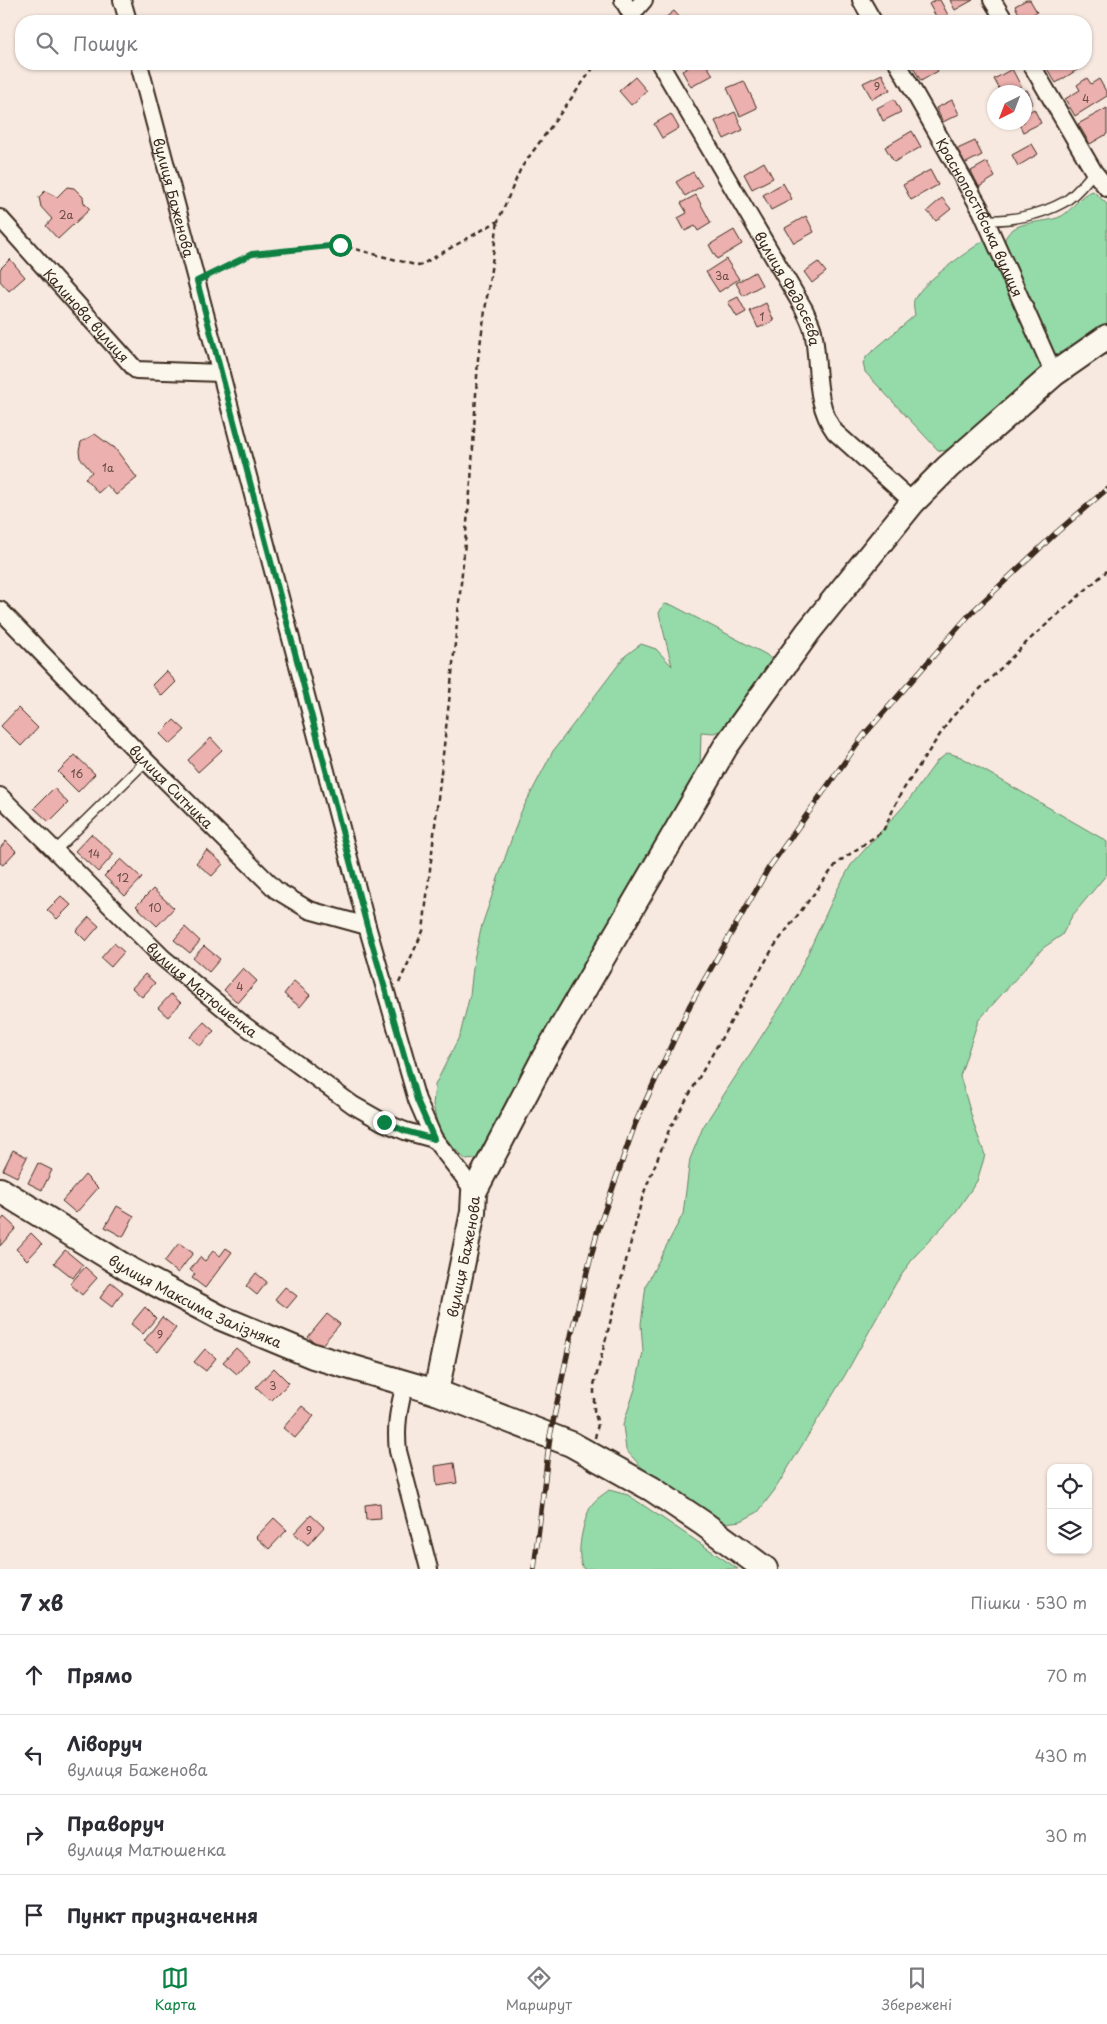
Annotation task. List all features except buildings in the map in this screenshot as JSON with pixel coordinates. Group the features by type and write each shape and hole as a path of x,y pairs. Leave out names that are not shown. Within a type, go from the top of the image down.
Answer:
{"street":[{"path":"122,0 126,15"},
{"path":"623,0 631,15"},
{"path":"635,15 644,0"},
{"path":"861,0 870,15"},
{"path":"992,0 1001,15"},
{"name":"вулиця Баженова","path":"141,70 367,926 417,1100 434,1139 474,1192 473,1212 436,1392"},
{"name":"вулиця Федосєєва","path":"664,70 804,309 813,330 819,395 826,421 835,432 913,502"},
{"name":"Краснопостівська вулиця","path":"901,70 985,220 1054,374"},
{"path":"1034,70 1094,172 1107,188"},
{"name":"Калинова вулиця","path":"0,218 136,370 222,373"},
{"path":"474,1192 544,1058 726,746 808,632 913,502 948,467 1054,374 1107,337"},
{"name":"вулиця Ситника","path":"1,614 276,890 309,910 367,926"},
{"name":"вулиця Матюшенка","path":"0,796 163,958 244,1025 353,1105 405,1131 434,1139"},
{"name":"вулиця Максима Залізняка","path":"0,1190 130,1270 219,1317 313,1356 436,1392 571,1444 652,1489 765,1569"},
{"path":"405,1383 396,1416 396,1432 400,1459 429,1569"}],"lane":[{"path":"985,220 1004,221 1048,210 1065,201 1094,172"},
{"path":"55,851 146,761"}],"path":[{"path":"390,1002 422,931 451,684 469,501 478,359 498,221 522,168 592,70"},
{"path":"197,281 252,254 340,245 419,266 498,221"},
{"path":"590,1454 598,1424 594,1410 594,1385 644,1195 669,1130 773,948 837,863 883,831 902,793 951,718 1028,640 1107,571"}],"green space":[{"path":"1093,191 1107,204 1107,328 1062,362 1054,358 1004,242 1007,235 1018,226 1062,216 1083,196"},
{"path":"983,241 988,243 1041,358 1042,370 952,447 944,451 938,450 865,372 863,363 867,356 915,315 914,300 926,285 945,268"},
{"path":"664,604 672,605 767,655 774,663 728,727 714,733 701,732 700,771 488,1146 476,1159 466,1160 438,1128 433,1105 435,1085 460,1035 470,995 474,959 482,925 520,814 553,751 625,656 641,644 656,649 672,666 659,613"},
{"path":"948,753 961,757 1107,842 1107,874 1072,916 1062,935 1043,948 978,1021 960,1076 985,1155 977,1181 955,1213 914,1257 896,1283 845,1375 774,1491 758,1512 741,1521 724,1523 645,1471 626,1450 623,1425 635,1389 643,1352 641,1324 646,1285 683,1214 690,1159 703,1127 790,992 837,890 851,865 908,801 937,761"},
{"path":"609,1490 628,1495 738,1569 584,1569 581,1564 580,1547 588,1512 597,1499"}],"railway":[{"path":"534,1569 550,1436 573,1327 597,1233 635,1124 690,1005 768,869 864,735 971,613 1057,532 1107,489"}],"route":[{"path":"340,245 252,254 197,281 367,926 417,1100 434,1139 405,1131 384,1122"}]}
